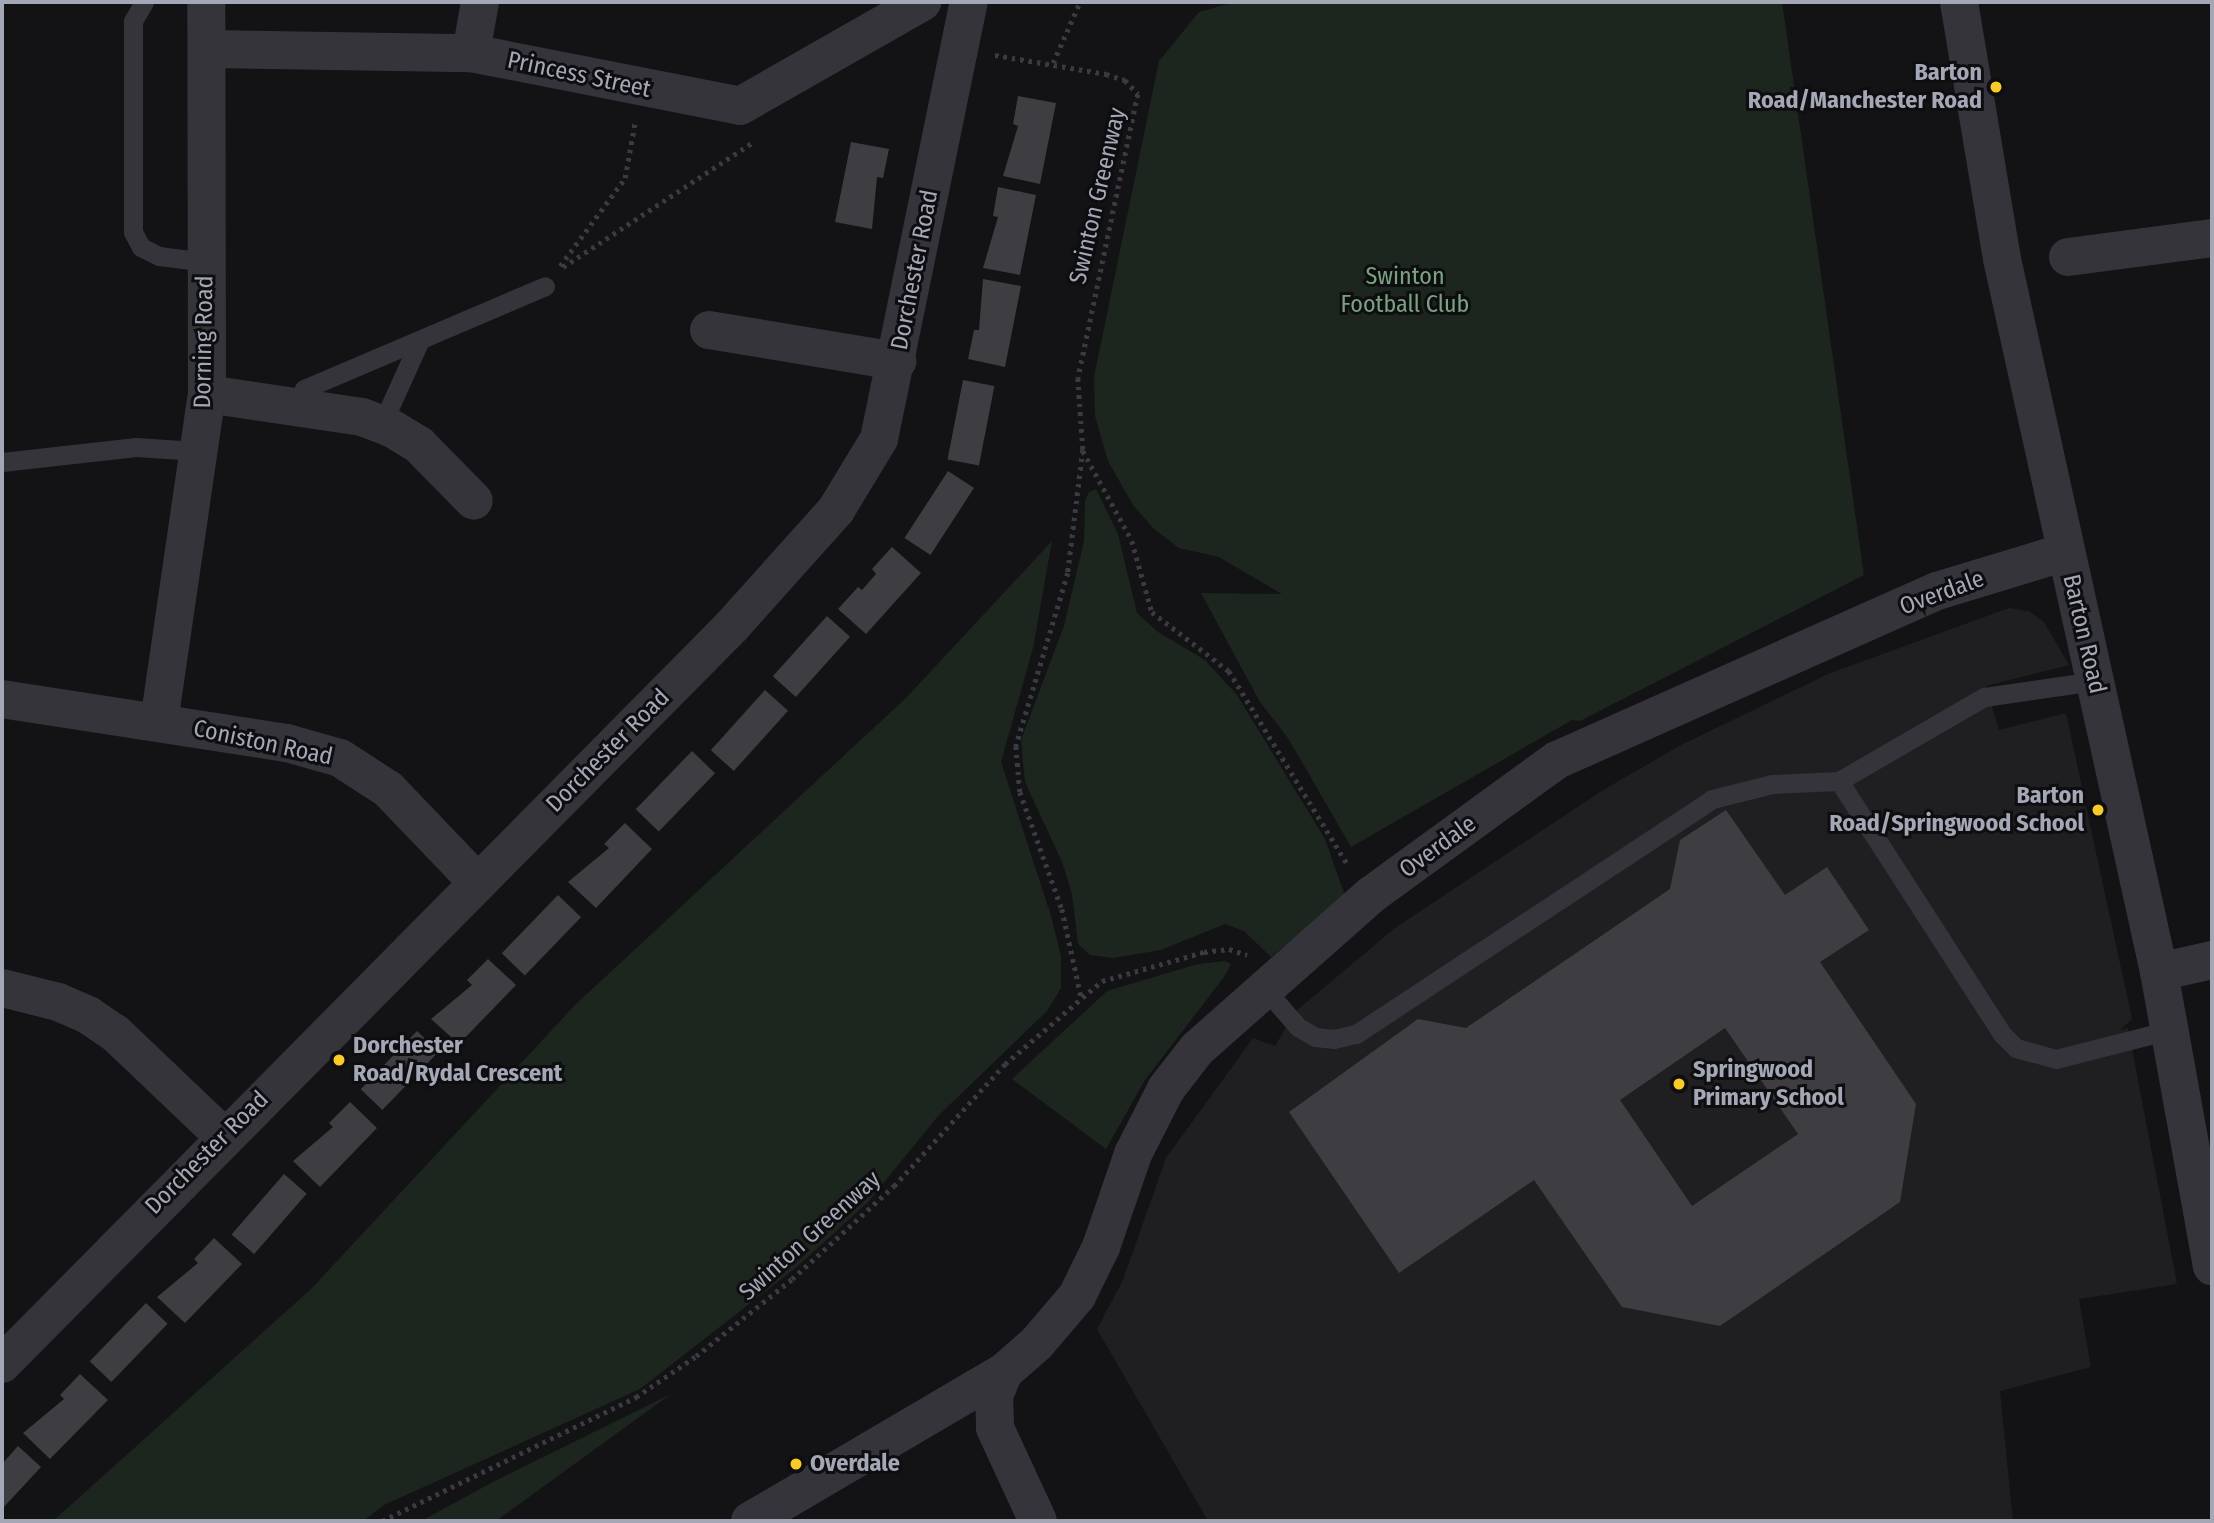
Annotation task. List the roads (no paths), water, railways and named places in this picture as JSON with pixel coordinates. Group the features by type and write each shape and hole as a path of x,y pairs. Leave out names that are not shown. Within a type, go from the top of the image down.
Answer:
{"street":[{"name":"Dorning Road","path":"159,722 207,394 206,2"},
{"path":"471,53 480,2"},
{"name":"Princess Street","path":"206,49 471,53 641,89 740,106 768,93 922,2"},
{"name":"Dorchester Road","path":"2,1364 223,1136 732,626 836,510 879,439 969,2"},
{"name":"Barton Road","path":"1959,2 1999,246 2159,972 2212,1266"},
{"path":"2068,257 2212,239"},
{"path":"709,330 897,361"},
{"path":"207,394 300,407 382,424 419,445 474,501"},
{"name":"Overdale","path":"750,1521 1004,1372 1037,1343 1077,1296 1101,1247 1133,1154 1166,1090 1197,1049 1371,895 1557,761 1937,592 2065,552"},
{"name":"Coniston Road","path":"2,699 287,743 340,758 388,789 478,883"},
{"path":"2159,972 2212,960"},
{"path":"2,988 58,1002 88,1015 114,1033 223,1136"},
{"path":"1004,1372 994,1395 995,1428 1038,1521"}],"lane":[{"path":"144,2 133,21 133,232 141,247 159,256 205,262"},
{"path":"300,407 304,389 545,286"},
{"path":"382,424 419,342"},
{"path":"2,462 136,447 197,451"},
{"path":"1265,989 1298,1027 1315,1037 1334,1040 1356,1034 1712,799 1772,784 1839,781 1984,697 2095,681"},
{"path":"1839,781 2003,1035 2016,1048 2056,1059 2170,1030"}],"place":[{"name":"Barton Road/Manchester Road","path":"1996,87"},
{"name":"Barton Road/Springwood School","path":"2098,810"},
{"name":"Dorchester Road/Rydal Crescent","path":"339,1060"},
{"name":"Springwood Primary School","path":"1679,1084"},
{"name":"Overdale","path":"796,1464"}],"park label":[{"name":"Swinton Football Club","path":"1405,291"}]}
